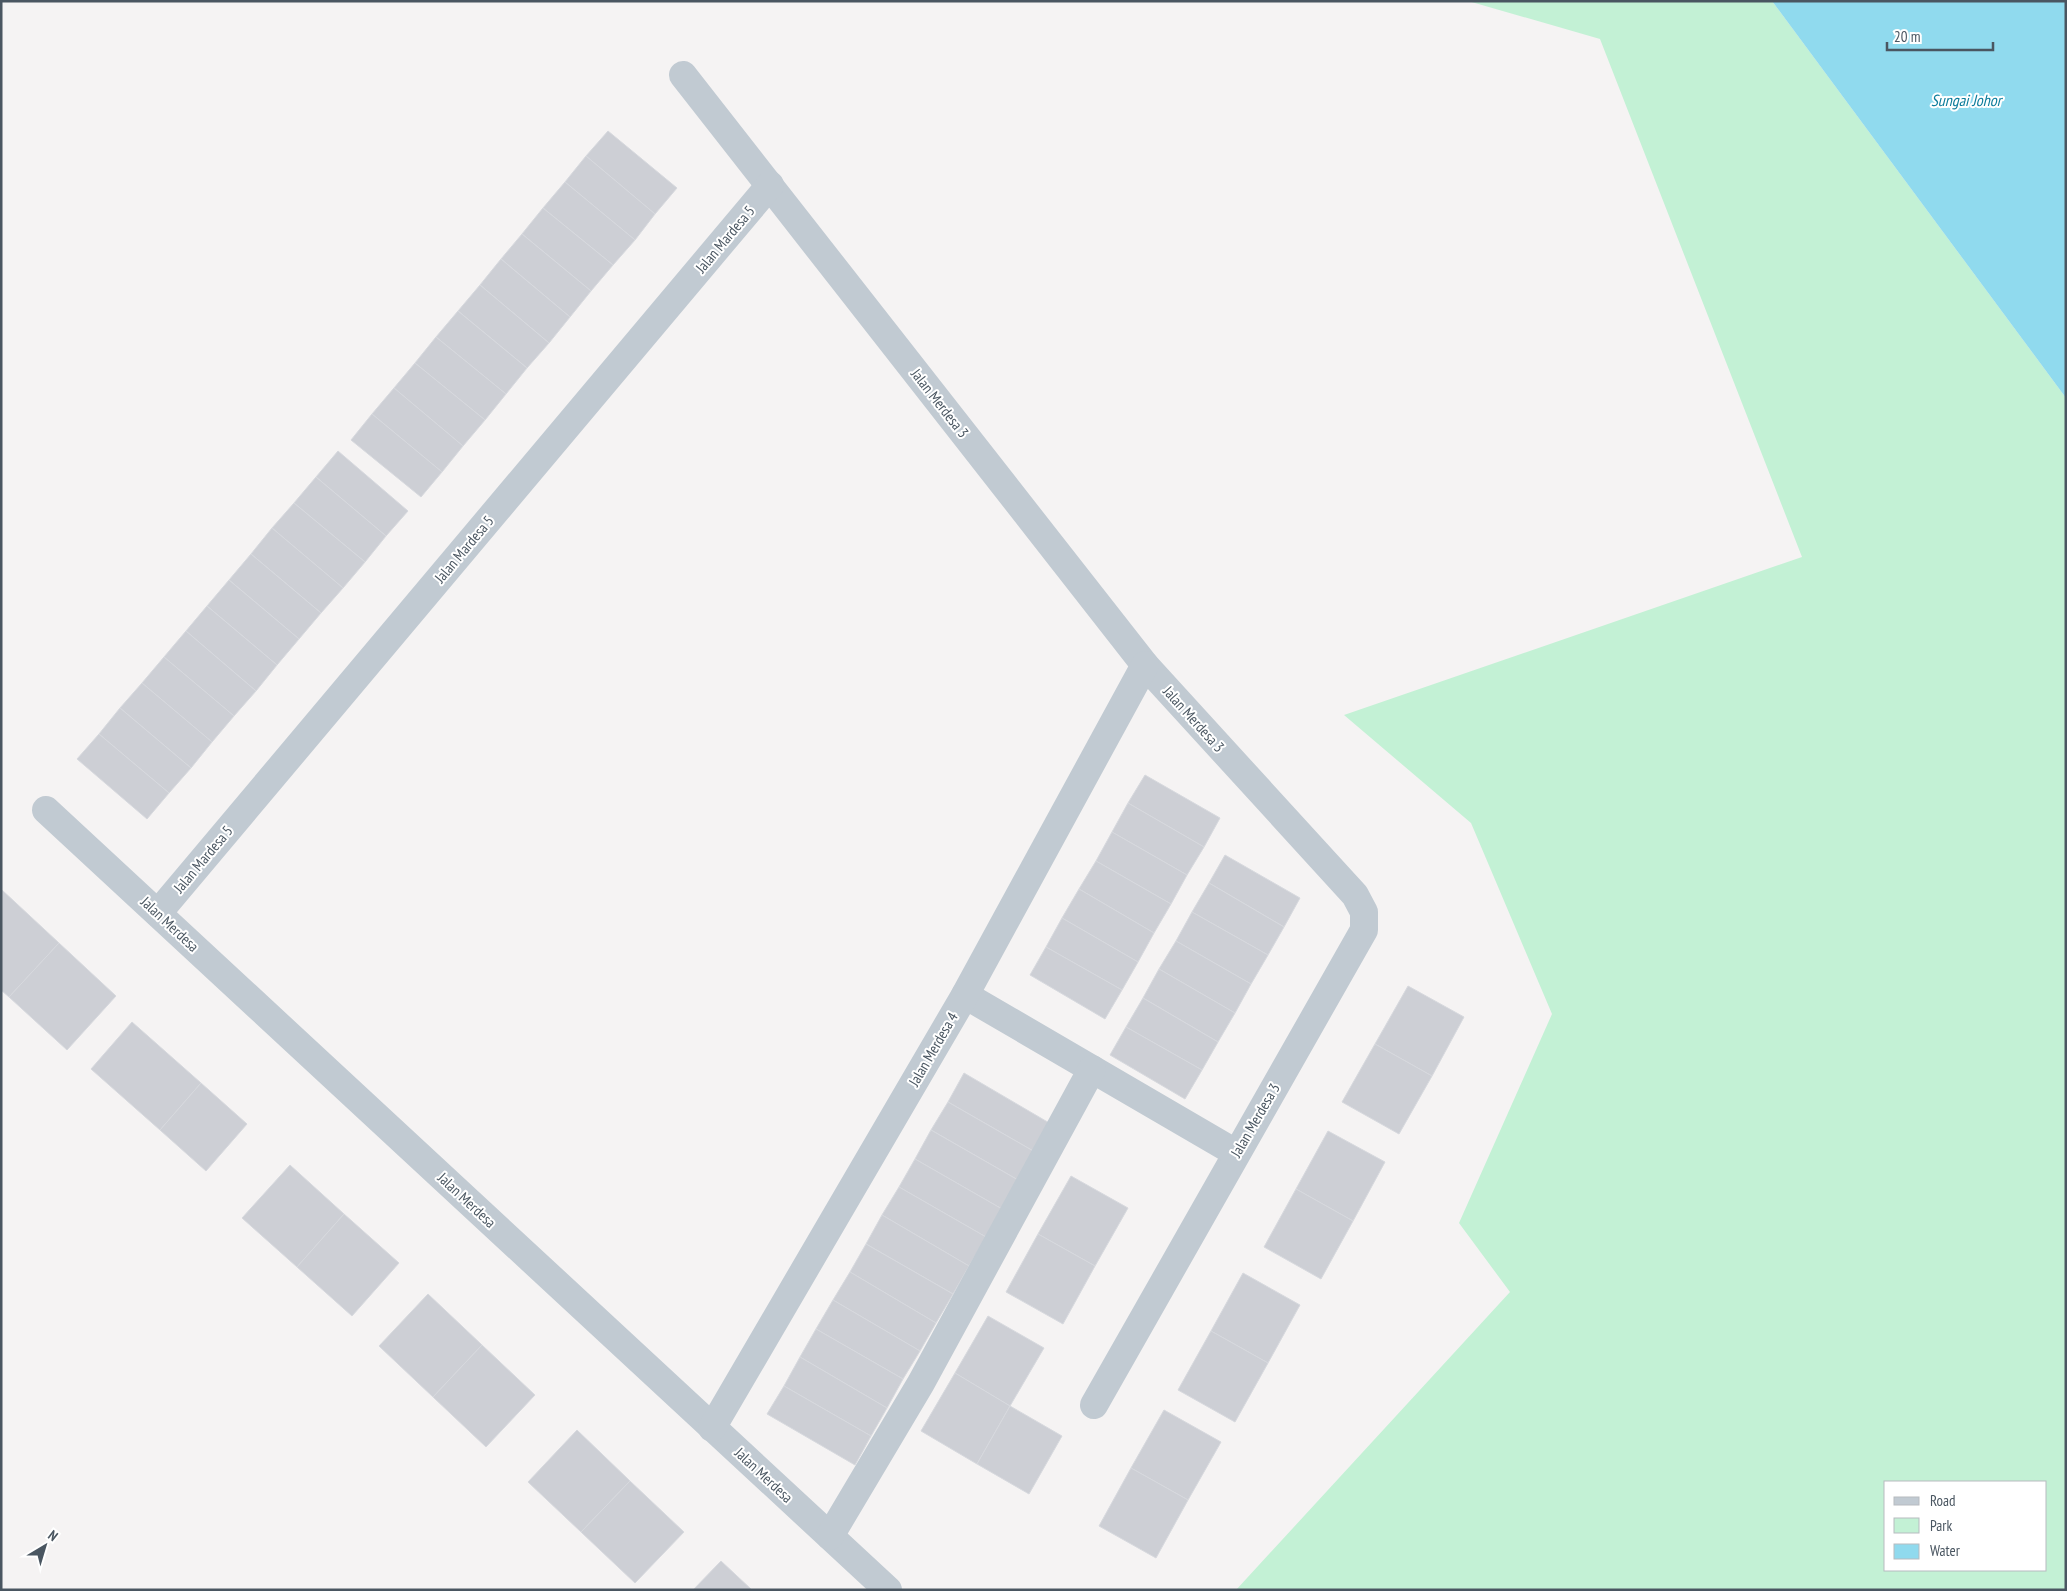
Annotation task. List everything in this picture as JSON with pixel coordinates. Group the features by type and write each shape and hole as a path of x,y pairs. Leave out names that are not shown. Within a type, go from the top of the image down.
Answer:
{"street":[{"name":"Jalan Merdesa 3","path":"683,75 1145,665 1355,895 1364,912 1364,930 1094,1405"},
{"name":"Jalan Mardesa 5","path":"158,913 770,185"},
{"name":"Jalan Merdesa 4","path":"712,1428 965,994 1145,665"},
{"name":"Jalan Merdesa","path":"46,810 888,1590"},
{"path":"965,994 1236,1153"},
{"path":"830,1536 921,1383 1092,1069"}],"green space":[{"path":"1468,1 1772,1 2066,398 2066,1590 1236,1590 1510,1292 1459,1223 1552,1014 1471,823 1344,715 1802,557 1600,39"}],"water":[{"name":"Sungai Johor","path":"1772,1 2066,1 2066,398"}],"building":[{"path":"608,131 677,188 655,214 586,156"},
{"path":"586,156 655,214 635,240 565,182"},
{"path":"565,182 635,240 613,265 543,208"},
{"path":"543,208 613,265 591,291 522,234"},
{"path":"522,234 591,291 570,317 501,259"},
{"path":"501,259 570,317 549,343 480,285"},
{"path":"480,285 549,343 527,368 458,311"},
{"path":"458,311 527,368 506,394 436,337"},
{"path":"436,337 506,394 485,420 415,363"},
{"path":"415,363 485,420 463,446 394,388"},
{"path":"394,388 463,446 442,472 372,414"},
{"path":"372,414 442,472 421,497 351,440"},
{"path":"338,451 408,511 386,536 316,477"},
{"path":"316,477 386,536 365,562 294,503"},
{"path":"294,503 365,562 343,588 272,528"},
{"path":"272,528 343,588 321,613 251,554"},
{"path":"251,554 321,613 299,639 229,580"},
{"path":"229,580 299,639 277,665 207,606"},
{"path":"207,606 277,665 256,691 186,631"},
{"path":"186,631 256,691 234,716 164,657"},
{"path":"164,657 234,716 212,742 142,683"},
{"path":"142,683 212,742 191,768 120,708"},
{"path":"120,708 191,768 169,793 99,734"},
{"path":"99,734 169,793 147,819 77,759"},
{"path":"1145,775 1220,818 1204,847 1128,803"},
{"path":"1128,803 1204,847 1187,875 1112,832"},
{"path":"1112,832 1187,875 1171,904 1096,861"},
{"path":"1225,855 1300,898 1284,927 1209,883"},
{"path":"1096,861 1171,904 1154,933 1079,889"},
{"path":"1209,883 1284,927 1268,955 1192,912"},
{"path":"1079,889 1154,933 1138,962 1062,918"},
{"path":"2,890 59,943 9,997 1,990"},
{"path":"1192,912 1268,955 1251,984 1176,941"},
{"path":"1062,918 1138,962 1122,990 1046,947"},
{"path":"1176,941 1251,984 1235,1013 1159,969"},
{"path":"59,943 116,996 67,1050 9,997"},
{"path":"1046,947 1122,990 1105,1019 1030,975"},
{"path":"1159,969 1235,1013 1218,1042 1143,998"},
{"path":"1408,986 1464,1017 1432,1076 1375,1044"},
{"path":"1143,998 1218,1042 1202,1070 1126,1027"},
{"path":"132,1022 201,1083 160,1130 91,1069"},
{"path":"1126,1027 1202,1070 1185,1099 1110,1055"},
{"path":"1375,1044 1432,1076 1399,1134 1342,1102"},
{"path":"964,1073 1051,1124 1035,1152 948,1102"},
{"path":"201,1083 247,1124 206,1171 160,1130"},
{"path":"948,1102 1035,1152 1018,1180 931,1130"},
{"path":"931,1130 1018,1180 1002,1209 915,1159"},
{"path":"1328,1131 1385,1162 1353,1221 1296,1189"},
{"path":"915,1159 1002,1209 986,1237 899,1187"},
{"path":"290,1165 344,1214 297,1267 242,1218"},
{"path":"1071,1176 1128,1208 1095,1266 1038,1234"},
{"path":"899,1187 986,1237 969,1266 882,1215"},
{"path":"1296,1189 1353,1221 1321,1279 1264,1247"},
{"path":"344,1214 399,1263 352,1316 297,1267"},
{"path":"882,1215 969,1266 953,1294 866,1244"},
{"path":"1038,1234 1095,1266 1063,1324 1006,1292"},
{"path":"866,1244 953,1294 936,1323 850,1272"},
{"path":"850,1272 936,1323 920,1351 833,1300"},
{"path":"1243,1273 1300,1305 1268,1363 1211,1331"},
{"path":"428,1294 482,1345 433,1397 379,1346"},
{"path":"833,1300 920,1351 903,1379 816,1329"},
{"path":"988,1316 1044,1348 1010,1406 955,1373"},
{"path":"816,1329 903,1379 887,1408 800,1357"},
{"path":"1211,1331 1268,1363 1235,1422 1178,1390"},
{"path":"482,1345 535,1395 486,1447 433,1397"},
{"path":"800,1357 887,1408 871,1436 784,1386"},
{"path":"955,1373 1010,1406 977,1464 921,1431"},
{"path":"784,1386 871,1436 855,1465 767,1414"},
{"path":"1010,1406 1062,1436 1029,1494 977,1464"},
{"path":"1164,1410 1221,1442 1188,1500 1131,1468"},
{"path":"577,1430 630,1481 581,1532 528,1482"},
{"path":"1131,1468 1188,1500 1156,1558 1099,1526"},
{"path":"630,1481 684,1532 635,1583 581,1532"},
{"path":"721,1561 752,1590 693,1590"}]}
